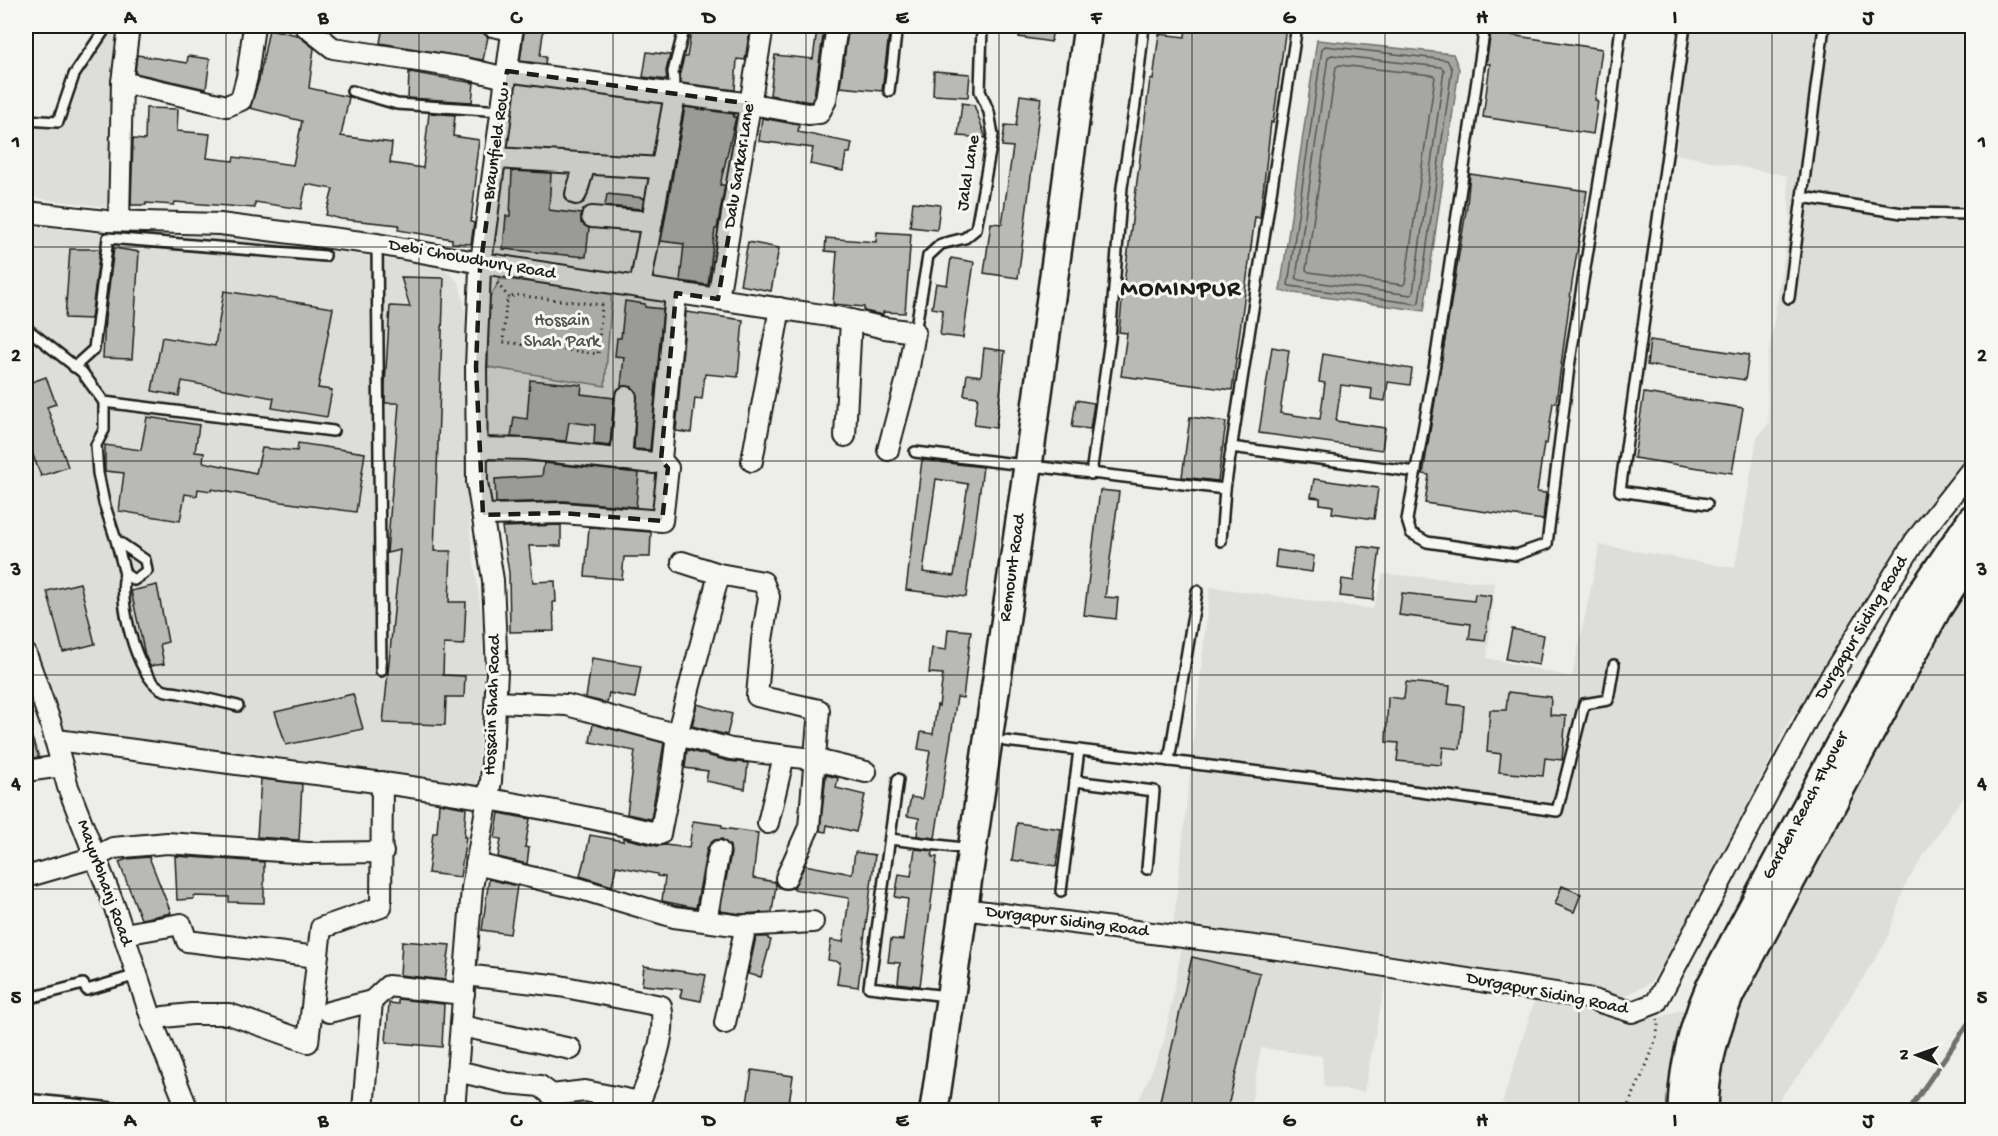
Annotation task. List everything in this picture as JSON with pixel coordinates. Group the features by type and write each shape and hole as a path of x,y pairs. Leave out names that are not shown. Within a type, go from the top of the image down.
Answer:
{"main road":[{"name":"Remount Road","path":"934,1110 1028,466 1088,26"},
{"name":"Garden Reach Flyover","path":"1682,1110 1690,1044 1700,1009 1711,985 1918,598 1972,519"},
{"name":"Garden Reach Flyover","path":"1704,1110 1706,1073 1713,1041 1730,994 1936,609 1972,555"}],"street":[{"path":"119,221 122,82 129,26"},
{"path":"122,82 227,106 241,100 247,77 254,26"},
{"path":"305,26 333,48 506,75 675,94 808,114 819,113 826,100 837,26"},
{"path":"492,26 512,28"},
{"name":"Braunfield Row","path":"481,263 512,28"},
{"name":"Dalu Sarkar Lane","path":"718,299 763,29"},
{"path":"640,287 675,94"},
{"path":"495,158 661,168"},
{"path":"576,194 585,164"},
{"name":"Debi Chowdhury Road","path":"26,212 119,221 220,224 377,244 481,263 780,308 915,332"},
{"path":"592,217 651,222"},
{"name":"Hossain Shah Road","path":"454,1110 472,888 491,782 497,672 493,580 477,482 476,367 481,263"},
{"path":"483,515 563,513 662,521 668,468 661,460 676,292"},
{"path":"752,461 780,308"},
{"path":"845,436 851,320"},
{"path":"888,450 907,378 915,332"},
{"path":"621,459 626,397"},
{"path":"477,448 526,449 654,463 661,460"},
{"name":"Durgapur Siding Road","path":"963,909 1278,949 1587,998 1632,1012 1656,1003 1825,686 1916,541 1972,469"},
{"path":"681,562 719,574 763,582 769,597 757,696 819,710 809,827 786,878"},
{"path":"55,740 488,798 582,815 660,834 677,735 719,574"},
{"name":"Mayurbhanj Road","path":"26,654 68,787 124,934 152,1022 188,1109"},
{"path":"496,702 567,705 731,749 816,760 866,772"},
{"path":"768,823 784,756"},
{"path":"26,771 62,766"},
{"path":"152,1022 164,1017 191,1014 229,1014 308,1042 321,928 381,907 382,782"},
{"path":"26,877 95,856 113,848 168,843 308,853 383,852"},
{"path":"706,921 718,851"},
{"path":"476,864 581,889 674,917 746,925 813,922"},
{"path":"124,934 181,924 187,941 317,957"},
{"path":"725,1023 746,925"},
{"path":"329,1012 372,1001 388,986 464,984 560,986 661,1006 663,1018 654,1066 638,1106 585,1091 552,1095 540,1086 508,1083 457,1071"},
{"path":"363,1110 372,1001"},
{"path":"461,1026 571,1049"}],"lane":[{"path":"26,120 58,122 74,75 107,26"},
{"path":"675,94 673,72 685,26"},
{"path":"889,91 897,26"},
{"name":"Jalal Lane","path":"915,332 928,256 940,244 965,238 976,230 993,135 989,112 980,91 982,26"},
{"path":"1091,474 1110,339 1122,187 1144,26"},
{"path":"1221,541 1231,447 1297,26"},
{"path":"1485,26 1435,363 1407,520 1411,533 1427,542 1516,555 1547,544 1569,367 1611,108 1621,26"},
{"path":"1684,26 1620,491 1707,504"},
{"path":"1789,298 1824,26"},
{"path":"352,91 397,104 502,111"},
{"path":"1802,197 1902,213 1972,214"},
{"path":"74,367 94,349 108,238 325,256"},
{"path":"377,244 381,671"},
{"path":"26,328 82,372 104,402 104,430 96,445 97,464 104,503 125,574 122,584 136,656 147,674 161,689 238,706"},
{"path":"104,402 333,431"},
{"path":"1231,447 1416,472"},
{"path":"915,452 1225,489"},
{"path":"116,540 145,560 147,571 134,580 125,574"},
{"path":"1169,761 1197,591"},
{"path":"1005,741 1384,787 1557,811 1584,704 1608,700 1614,665"},
{"path":"1061,891 1079,750"},
{"path":"898,779 869,987 951,996"},
{"path":"1076,781 1154,791 1147,869"},
{"path":"890,839 972,849"},
{"path":"26,999 83,984 87,990 137,975"},
{"path":"26,1099 132,1110"},
{"path":"154,1110 188,1109"}],"path":[{"path":"481,263 510,299"},
{"path":"514,295 602,305 598,354 503,342 506,303 510,299 514,295"},
{"path":"1626,1110 1647,1064 1659,1026 1656,1003"}],"highlighted area":[{"path":"507,71 751,104 718,299 676,293 661,460 668,468 662,521 563,513 483,515 476,367 480,269"}],"shaded area":[{"path":"115,26 121,26 116,66 108,207 26,197 26,124 60,128 79,73"},
{"path":"1691,26 1972,26 1969,82 1972,83 1972,469 1818,685 1792,716 1677,946 1650,983 1621,998 1516,975 1173,928 1210,587 1373,609 1383,574 1495,583 1487,658 1572,677 1600,545 1735,568 1757,438 1769,423 1766,369 1790,222 1787,176 1676,154"},
{"path":"26,225 124,236 230,236 443,267 460,284 465,312 470,531 483,625 484,680 477,787 64,733 26,623"},
{"path":"1972,498 1972,789 1951,813 1905,885 1886,942 1808,1063 1771,1110 1500,1110 1536,996 1633,1020 1661,1017 1699,1003 1957,519"},
{"path":"1183,942 1387,974 1364,1092 1324,1087 1322,1056 1261,1048 1250,1110 1135,1110 1164,1042"}],"green space":[{"name":"Hossain Shah Park","path":"500,279 612,290 605,386 488,367 489,300"}],"water":[{"path":"1317,40 1453,54 1459,69 1424,311 1280,291"}],"building":[{"path":"383,26 480,26 488,37 483,60 380,43"},
{"path":"525,26 544,26 540,56 546,57 545,64 520,61"},
{"path":"692,26 750,28 745,60 737,59 735,90 681,83 680,73 684,57 687,57"},
{"path":"849,26 890,26 882,91 840,87"},
{"path":"1020,26 1053,26 1051,42 1019,37"},
{"path":"1186,26 1286,26 1273,123 1271,122 1260,218 1255,217 1232,390 1121,376 1127,333 1119,332 1123,291 1150,79 1153,80 1159,34 1185,37"},
{"path":"269,29 297,35 314,48 309,88 349,97 341,136 392,143 390,163 423,168 429,113 455,115 453,136 479,140 471,244 452,243 452,239 398,230 399,225 341,219 326,215 333,189 306,184 301,209 255,202 255,208 175,202 174,205 146,203 146,205 131,205 133,139 145,140 146,108 178,109 177,131 210,134 207,158 233,161 234,157 293,165 302,121 250,108 259,80"},
{"path":"817,29 824,30 814,96 811,102 770,95 775,55 813,59"},
{"path":"1491,32 1602,49 1593,134 1483,117 1490,64 1486,64"},
{"path":"647,52 670,55 666,71 667,80 643,77"},
{"path":"137,55 187,63 188,56 210,59 206,89 135,73"},
{"path":"934,71 970,74 968,97 933,95"},
{"path":"409,72 474,83 472,102 408,98"},
{"path":"1020,95 1041,98 1018,278 984,273 991,223 1002,224 1013,147 1002,146 1005,125 1016,126"},
{"path":"962,103 974,105 986,138 958,136"},
{"path":"685,107 734,114 733,117 736,117 720,185 725,185 717,229 715,229 708,285 680,281 684,244 661,241"},
{"path":"762,118 799,125 798,132 852,143 850,153 846,153 843,171 810,164 813,148 759,141"},
{"path":"512,171 551,173 549,210 581,214 581,223 589,228 586,257 503,249 506,216 510,216"},
{"path":"1470,174 1587,191 1556,403 1553,403 1547,444 1544,443 1537,492 1546,493 1543,520 1425,503 1429,475 1423,474 1467,205"},
{"path":"607,194 644,198 642,209 605,206"},
{"path":"913,202 940,205 937,230 910,227"},
{"path":"877,232 911,234 905,313 883,312 883,315 864,311 864,307 833,304 837,252 825,251 826,238 876,242"},
{"path":"748,242 779,248 771,291 740,285"},
{"path":"114,248 139,252 132,359 103,358 105,319"},
{"path":"70,249 100,249 91,319 65,318"},
{"path":"951,258 974,262 963,338 940,335 943,310 932,308 936,283 947,285"},
{"path":"401,277 444,278 434,551 451,551 449,602 466,602 464,645 444,644 443,675 465,676 464,697 446,697 445,725 383,723 400,550 387,553 399,403 385,403 385,385 390,306 410,307"},
{"path":"224,291 333,308 318,388 332,390 327,417 272,408 274,398 182,381 179,396 152,391 162,337 215,346"},
{"path":"625,301 663,309 650,450 634,449 637,392 632,387 621,386 624,357 615,356 617,338 621,338"},
{"path":"686,312 743,320 738,377 705,374 702,399 695,398 691,433 676,431"},
{"path":"1650,340 1749,355 1745,380 1647,365"},
{"path":"1272,347 1289,350 1280,413 1320,419 1325,383 1319,382 1323,354 1412,369 1410,385 1388,382 1385,401 1371,399 1372,389 1341,385 1336,421 1385,428 1382,450 1259,433"},
{"path":"984,348 1005,351 996,428 974,425 978,397 964,395 967,374 981,376"},
{"path":"46,377 56,404 47,407 68,467 41,476 26,437 26,384"},
{"path":"530,380 582,385 581,394 614,398 610,446 594,444 595,425 569,422 566,441 511,437 514,417 527,419"},
{"path":"1644,393 1743,408 1732,473 1634,458"},
{"path":"1076,400 1094,403 1090,429 1072,427"},
{"path":"147,417 199,425 195,452 204,453 203,462 256,473 262,448 297,451 298,443 365,453 356,512 211,489 211,491 198,489 197,496 185,494 180,521 119,511 124,473 105,471 105,445 141,450"},
{"path":"1190,417 1226,422 1218,481 1182,477"},
{"path":"922,460 983,467 966,597 906,590","holes":["936,479 968,484 954,576 923,572"]},
{"path":"544,463 639,473 636,507 564,501 496,503 495,479 542,476"},
{"path":"1314,479 1378,488 1374,519 1332,513 1333,506 1320,504 1320,498 1311,497"},
{"path":"1100,490 1119,492 1105,597 1118,598 1116,619 1084,615"},
{"path":"561,525 561,546 529,546 533,582 555,581 554,631 510,632 509,573 502,527"},
{"path":"589,527 651,532 650,557 624,557 622,579 585,576"},
{"path":"1358,546 1380,549 1373,600 1340,596 1342,579 1354,581"},
{"path":"1277,550 1314,556 1312,572 1275,567"},
{"path":"80,583 95,644 63,652 47,591"},
{"path":"157,585 168,642 160,644 164,664 150,666 145,655 131,591"},
{"path":"1402,593 1474,601 1475,594 1491,596 1485,641 1469,639 1471,624 1399,615"},
{"path":"948,629 971,631 963,698 957,697 935,838 917,836 919,818 907,816 911,797 922,799 930,751 918,749 921,732 933,734 937,705 939,706 943,674 929,673 932,648 946,650"},
{"path":"1512,629 1544,635 1539,665 1506,659"},
{"path":"592,658 641,666 635,698 609,693 607,703 586,698"},
{"path":"1406,682 1450,686 1448,704 1464,706 1460,749 1443,747 1441,765 1397,761 1399,743 1386,742 1388,697 1404,699"},
{"path":"1508,692 1551,697 1550,715 1566,716 1562,760 1545,758 1543,776 1499,772 1501,754 1487,752 1490,710 1506,710"},
{"path":"353,694 363,729 286,745 275,712"},
{"path":"697,704 732,714 727,735 692,726"},
{"path":"593,724 664,743 651,819 627,814 635,751 590,742"},
{"path":"27,725 39,757 26,759"},
{"path":"687,750 728,761 748,763 745,789 706,781 708,771 685,768"},
{"path":"826,775 838,778 836,788 865,795 856,832 827,825 826,832 820,831"},
{"path":"261,779 302,784 299,840 257,837"},
{"path":"439,803 466,808 464,837 466,837 460,877 428,873 433,833 437,833"},
{"path":"499,813 530,819 525,847 529,848 527,864 498,857 501,839 495,838"},
{"path":"693,821 758,833 753,878 775,882 772,912 742,914 720,911 731,853 730,846 722,839 714,840 707,848 696,908 662,901 665,877 657,876 657,874 616,866 612,886 580,876 590,835 623,841 623,838 657,846 689,848"},
{"path":"1017,823 1061,829 1056,866 1012,860"},
{"path":"915,849 933,851 932,857 937,857 920,986 898,983 900,963 888,962 891,939 903,940 908,899 895,897 899,874 911,876"},
{"path":"855,852 875,855 858,987 837,984 840,962 828,960 831,940 843,942 849,898 793,889 805,865 852,874"},
{"path":"175,856 264,862 264,903 229,902 229,897 194,896 194,899 177,900"},
{"path":"149,857 171,913 141,919 119,862"},
{"path":"489,879 517,886 510,934 482,930"},
{"path":"1562,886 1581,894 1574,912 1555,904"},
{"path":"756,937 768,937 771,940 761,977 748,974"},
{"path":"402,941 450,945 445,980 400,975"},
{"path":"1192,957 1260,973 1227,1110 1158,1110"},
{"path":"644,966 706,975 701,1001 680,997 682,989 642,985"},
{"path":"398,999 444,1004 442,1047 386,1042 389,1003 398,1004"},
{"path":"752,1070 793,1076 788,1110 746,1110"}],"waterway":[{"path":"1909,1110 1972,1018"}],"district":[{"name":"MOMINPUR","path":"1181,290"}]}
